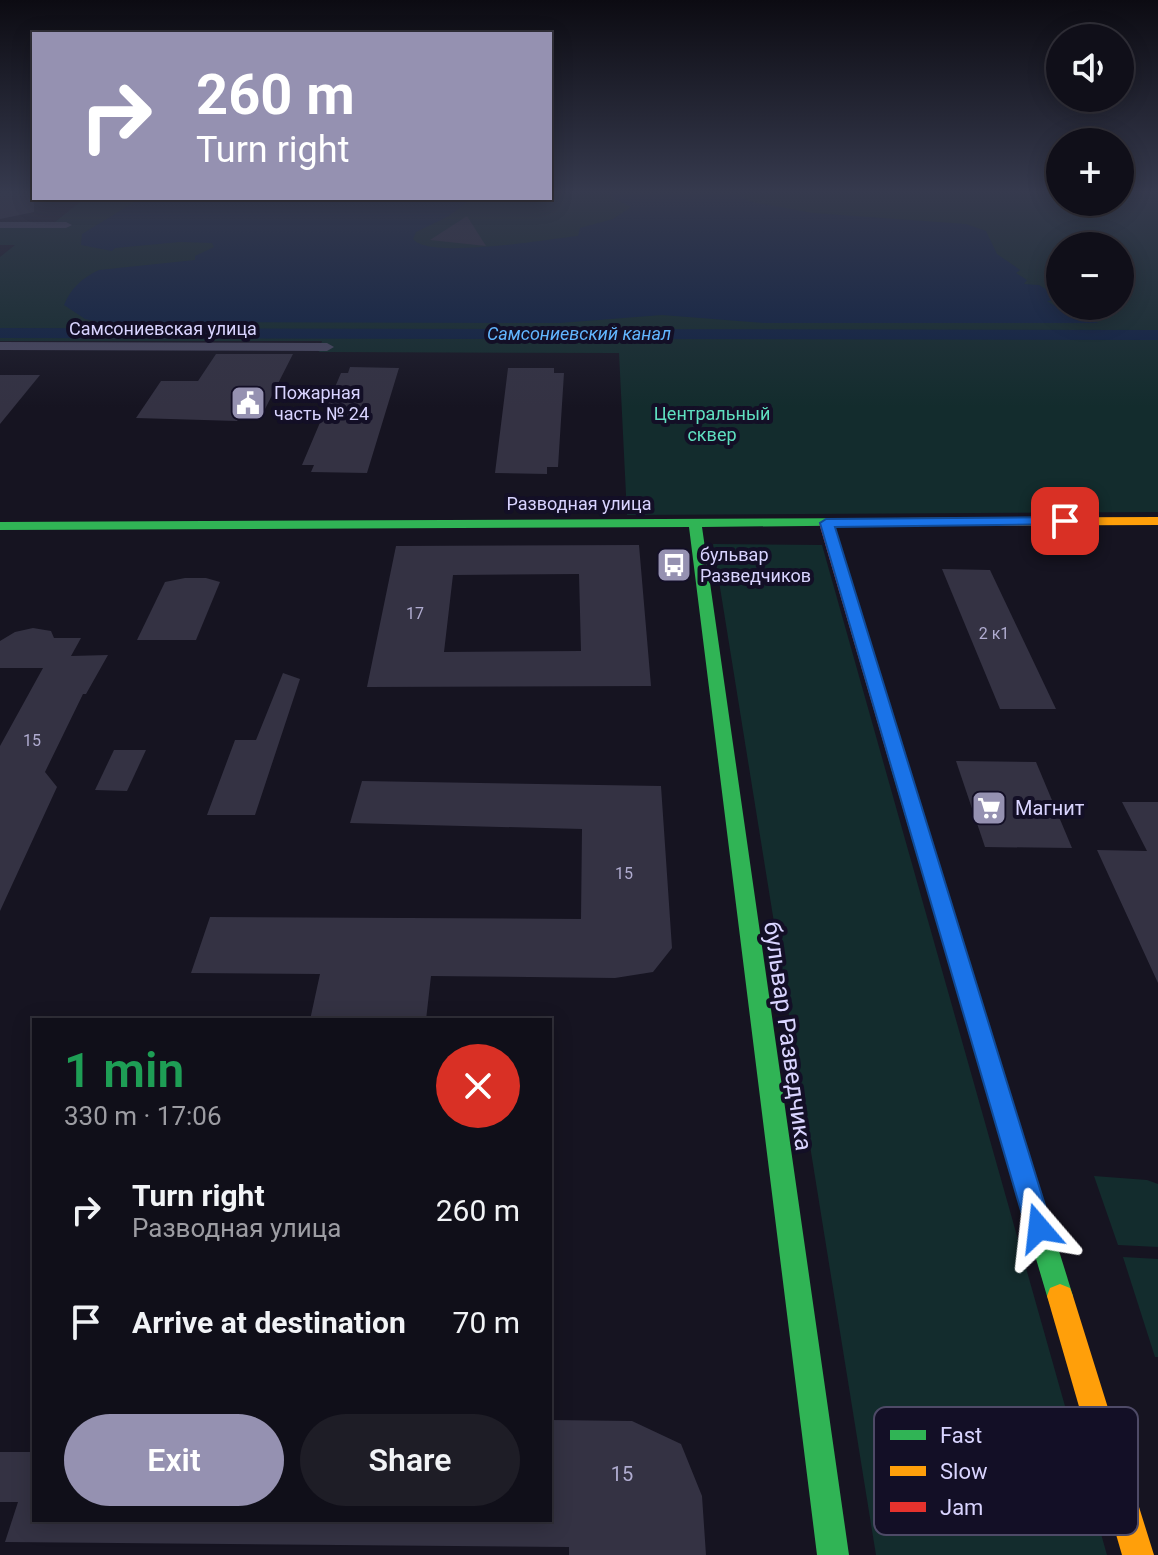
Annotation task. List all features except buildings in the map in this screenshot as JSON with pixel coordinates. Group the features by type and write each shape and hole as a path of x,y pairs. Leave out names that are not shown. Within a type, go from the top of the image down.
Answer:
{"street":[{"name":"Самсониевская улица","path":"0,346 327,347"},
{"name":"Разводная улица","path":"0,526 1158,521"},
{"name":"бульвар Разведчика","path":"695,523 833,1555"},
{"path":"826,523 1093,1407"},
{"path":"1132,1535 1138,1555"}],"green space":[{"name":"Центральный сквер","path":"0,263 1046,263 1046,320 1134,320 1134,263 1158,263 1158,512 627,515 619,353 319,352 322,341 0,341"},
{"path":"713,544 822,545 1065,1407 874,1407 874,1535 1101,1535 1107,1555 876,1555"},
{"path":"1094,1176 1147,1180 1158,1184 1158,1247 1118,1245"},
{"path":"1123,1257 1158,1259 1158,1357 1155,1357"}],"water":[{"path":"170,263 1009,263 1020,270 1016,273 1027,280 1024,284 1039,285 1046,289 1046,320 1089,320 1099,323 764,323 662,315 560,323 99,322 85,319 64,305 70,293 87,276 99,270"}],"waterway":[{"name":"Самсониевский канал","path":"0,333 1158,335"}],"traffic: fast":[{"path":"0,526 893,522"},
{"path":"695,523 833,1555"},
{"path":"900,768 1060,1296"}],"traffic: slow":[{"path":"893,522 1158,521"},
{"path":"1060,1296 1093,1407"},
{"path":"1132,1535 1138,1555"}],"traffic: jam":[{"path":"826,523 900,768"}],"place":[{"name":"Пожарная часть № 24","path":"248,403"},
{"name":"бульвар Разведчиков","path":"674,565"},
{"name":"Магнит","path":"989,808"}],"route":[{"path":"1039,1228 826,523 1065,521"}]}
